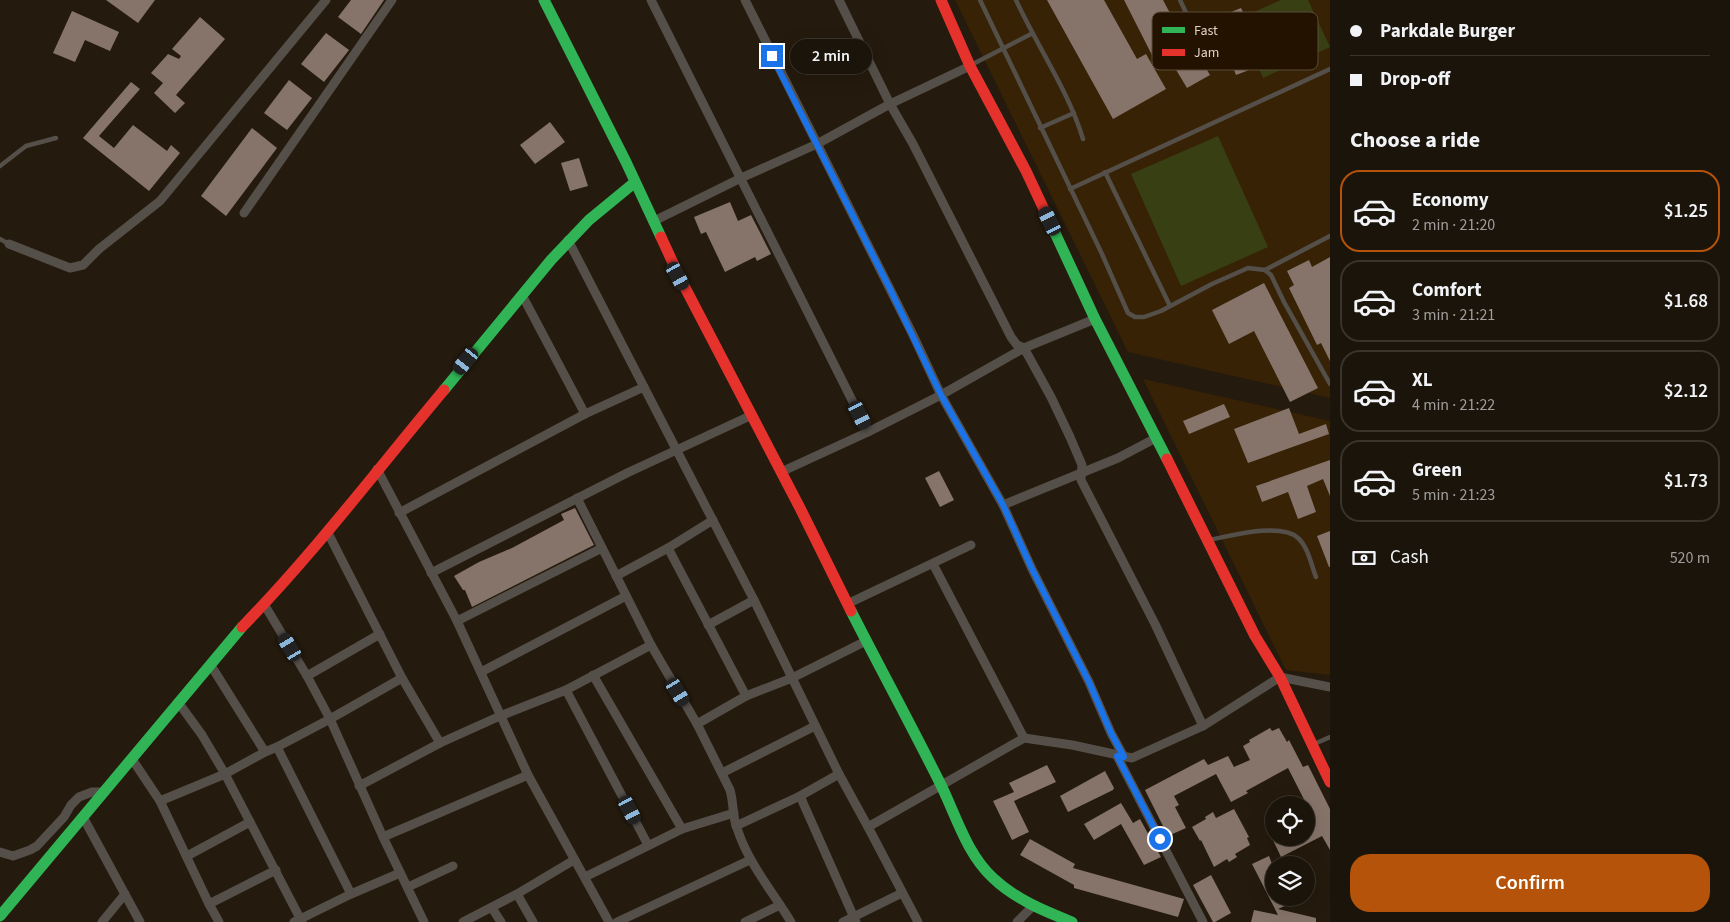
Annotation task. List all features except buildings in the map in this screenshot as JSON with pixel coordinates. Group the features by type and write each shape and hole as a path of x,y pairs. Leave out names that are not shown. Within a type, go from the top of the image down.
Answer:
{"street":[{"path":"9,244 70,268 83,265 99,249 160,202 326,0"},
{"path":"244,213 392,0"},
{"path":"544,0 626,162 678,276 752,415 941,786 971,850 993,878 1033,906 1072,922"},
{"path":"651,0 868,432"},
{"path":"745,0 941,395 1003,505 1032,569 1089,682 1121,757 1203,922"},
{"path":"839,0 858,42 913,144 1011,337 1017,345 1024,348 1051,397 1082,465 1080,472 1081,480 1203,726"},
{"path":"941,0 970,66 1026,171 1094,319 1208,540 1255,636 1280,677 1330,782"},
{"path":"654,221 741,178 817,144 890,104 970,66"},
{"path":"0,916 210,664 327,531 568,240 634,183"},
{"path":"568,240 754,600 814,726 918,922"},
{"path":"522,296 585,414"},
{"path":"781,472 868,432 941,395 1024,348 1094,319"},
{"path":"400,513 585,414 644,388"},
{"path":"432,573 676,449 752,415"},
{"path":"1003,505 1118,458 1156,438"},
{"path":"377,469 457,621 528,775 609,922"},
{"path":"577,498 651,645 697,724 722,773 734,800 736,826 750,860 791,922"},
{"path":"616,576 668,548 713,520"},
{"path":"327,531 402,678 440,743"},
{"path":"847,604 971,545"},
{"path":"457,621 602,548"},
{"path":"668,548 746,696"},
{"path":"933,564 1024,738"},
{"path":"481,672 626,596"},
{"path":"708,625 754,600"},
{"path":"264,604 330,719 383,838 424,922"},
{"path":"307,676 380,634"},
{"path":"697,724 746,696 792,678 866,640"},
{"path":"359,786 440,743 500,716 566,690 651,645"},
{"path":"210,664 265,752"},
{"path":"593,675 682,829"},
{"path":"868,827 1024,738 1072,745 1132,758 1203,726 1280,677 1330,687"},
{"path":"160,801 225,774 330,719 402,678"},
{"path":"566,690 648,845"},
{"path":"178,702 202,736 225,774 276,870 299,921 351,894 400,873"},
{"path":"722,773 814,726"},
{"path":"277,747 351,894"},
{"path":"132,759 160,801 219,922"},
{"path":"736,826 800,796 839,774"},
{"path":"383,838 528,775"},
{"path":"0,852 14,856 37,846 79,798 92,792 104,792"},
{"path":"800,796 855,919"},
{"path":"585,877 682,829 734,813"},
{"path":"83,818 140,922"},
{"path":"186,856 250,822"},
{"path":"463,922 492,908 574,860"},
{"path":"617,922 750,860"},
{"path":"408,887 453,866"},
{"path":"209,904 276,870"},
{"path":"843,922 855,919 902,893"},
{"path":"102,922 126,894"},
{"path":"517,894 533,922"},
{"path":"745,922 780,905"},
{"path":"1017,922 1033,906"},
{"path":"492,908 500,922"}],"lane":[{"path":"980,0 1106,262 1128,313 1135,317 1144,317 1248,268 1265,270 1271,275 1330,384"},
{"path":"1016,0 1074,113 1083,139"},
{"path":"1180,0 1186,12"},
{"path":"970,66 1032,34"},
{"path":"1070,189 1330,69"},
{"path":"1040,128 1074,113"},
{"path":"0,166 26,146 56,138"},
{"path":"1105,172 1170,306"},
{"path":"1265,270 1330,236"},
{"path":"0,239 9,244"},
{"path":"1208,540 1270,530 1285,531 1293,534 1302,544 1316,577"},
{"path":"1312,745 1330,737"}],"shaded area":[{"path":"955,0 1330,0 1330,398 1128,352"},
{"path":"1143,379 1330,421 1330,675 1286,670"}],"green space":[{"path":"1281,0 1308,0 1314,12 1254,12"},
{"path":"1318,21 1330,47 1318,53"},
{"path":"1260,70 1280,70 1263,78"},
{"path":"1218,136 1268,247 1181,286 1131,174"}],"traffic: fast":[{"path":"544,0 626,162 661,237"},
{"path":"444,390 551,260 589,220 634,183"},
{"path":"1049,220 1095,319 1167,459"},
{"path":"851,611 929,761 962,833 976,857 993,878 1011,892 1040,909 1072,922"},
{"path":"0,916 242,627"}],"traffic: jam":[{"path":"941,0 970,66 1026,171 1049,220"},
{"path":"661,237 679,276 800,508 851,611"},
{"path":"242,627 320,541 444,390"},
{"path":"1167,459 1255,636 1280,677 1330,782"}],"route":[{"path":"772,56 890,289 941,395 1003,505 1032,569 1089,682 1111,733 1124,757 1117,756 1160,839"}]}
